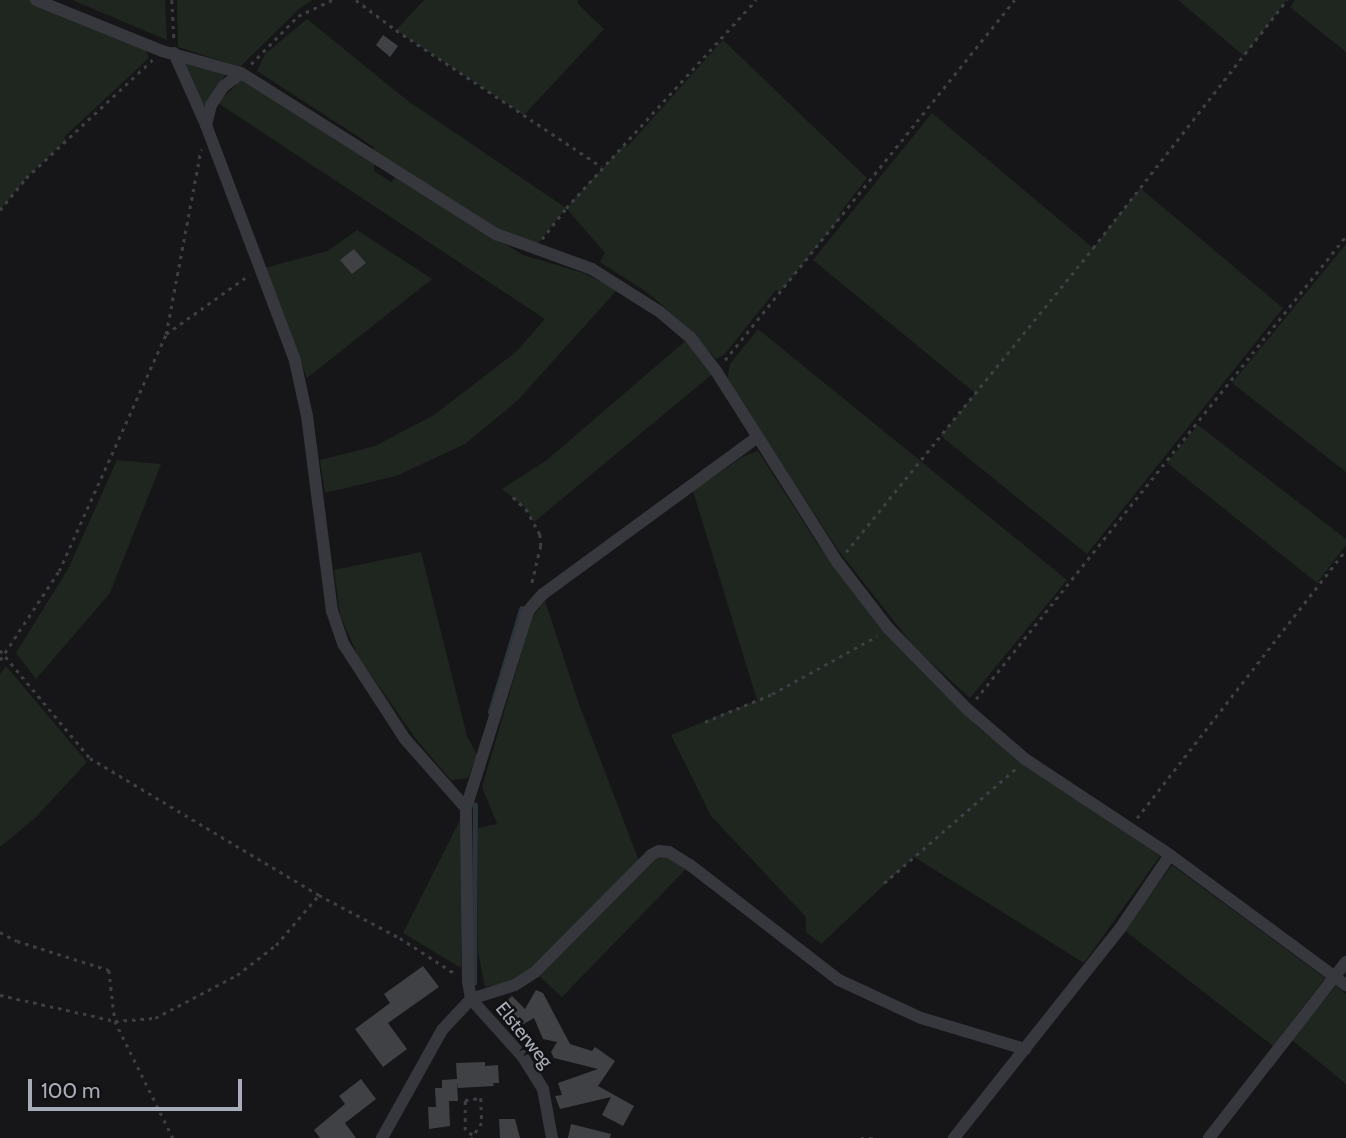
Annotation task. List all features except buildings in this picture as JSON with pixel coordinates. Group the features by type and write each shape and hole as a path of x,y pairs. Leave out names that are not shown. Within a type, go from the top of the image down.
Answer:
{"street":[{"path":"36,0 168,52 241,73 496,234 533,250 592,269 660,312 690,337 716,371 756,438 838,563 888,628 967,709 1025,759 1170,855 1346,985"},
{"path":"168,52 206,125 258,269 295,361 307,416 332,611 344,645 405,739 466,808"},
{"path":"206,125 211,105 224,86 241,73"},
{"path":"471,999 468,982 466,808 528,611 543,594 756,438"},
{"path":"382,1138 442,1030 471,999 515,985 535,972 651,855 659,851 669,852 839,980 921,1018 1024,1049"},
{"path":"954,1138 1121,927 1170,855"},
{"path":"1209,1138 1346,962"},
{"name":"Elsterweg","path":"471,999 523,1057 542,1089 552,1138"}],"path":[{"path":"0,210 26,178 168,52 172,0"},
{"path":"241,73 298,16 321,2 332,0"},
{"path":"356,0 396,30 603,168"},
{"path":"533,250 603,168 756,0"},
{"path":"716,371 1014,0"},
{"path":"838,563 1093,248 1287,0"},
{"path":"0,660 59,571 166,334 206,125"},
{"path":"967,709 1346,236"},
{"path":"166,334 258,269"},
{"path":"513,497 534,522 541,547 528,599 528,611"},
{"path":"1130,828 1346,550"},
{"path":"705,722 772,694 882,632"},
{"path":"0,650 90,758 319,895 400,938 468,982"},
{"path":"884,883 1020,764"},
{"path":"0,995 115,1021 155,1017 237,975 276,945 319,895"},
{"path":"0,932 17,941 109,970 115,1021 173,1138"},
{"path":"481,1098 482,1123 472,1137 465,1130 465,1100 481,1098"},
{"path":"861,1138 873,1138"}],"shaded area":[{"path":"0,0 33,0 145,49 149,58 64,137 66,140 26,178 0,210"},
{"path":"72,0 165,0 167,40"},
{"path":"177,0 313,0 301,7 240,67 178,47"},
{"path":"424,0 579,0 577,3 604,29 524,115 396,30"},
{"path":"1178,0 1287,0 1244,56"},
{"path":"1295,0 1346,0 1346,52 1290,7"},
{"path":"307,19 408,101 566,208 533,250 369,155 374,147 257,71 265,54"},
{"path":"723,40 867,178 839,214 841,217 780,292 776,290 724,355 716,359 689,329 651,295 600,262 605,253 566,208 624,145 627,147"},
{"path":"181,60 226,74 202,108"},
{"path":"242,79 374,162 374,171 391,182 396,177 523,255 584,273 617,290 517,401 465,444 396,476 325,493 320,460 375,446 434,415 516,352 545,319 218,103"},
{"path":"932,113 1093,248 1140,188 1283,308 1087,554 941,436 975,393 813,260"},
{"path":"357,230 432,279 307,378 264,268 328,251"},
{"path":"1346,244 1346,472 1232,383"},
{"path":"758,329 1067,580 970,698 916,649 838,550 727,380 730,364"},
{"path":"690,337 716,371 534,522 526,509 502,489 547,460"},
{"path":"1198,425 1346,539 1346,545 1317,583 1167,463"},
{"path":"758,451 819,546 876,622 980,729 1028,766 1160,856 1084,963 914,857 821,944 806,932 806,917 711,816 671,735 757,700 693,491 742,457"},
{"path":"117,460 161,464 110,593 36,679 16,653 68,569"},
{"path":"421,552 467,736 477,755 468,778 451,780 415,738 358,656 340,615 334,570"},
{"path":"545,601 579,704 639,861 534,968 510,982 485,987 478,952 478,828 497,824 482,787 532,617"},
{"path":"6,666 87,762 35,818 0,847 0,674"},
{"path":"462,816 461,968 403,933"},
{"path":"667,855 687,868 562,997 538,975 656,859"},
{"path":"1172,865 1325,978 1273,1046 1124,930"},
{"path":"1336,986 1346,994 1346,1084 1291,1039"}],"waterway":[{"path":"490,712 521,609"},
{"path":"474,983 475,805"}]}
